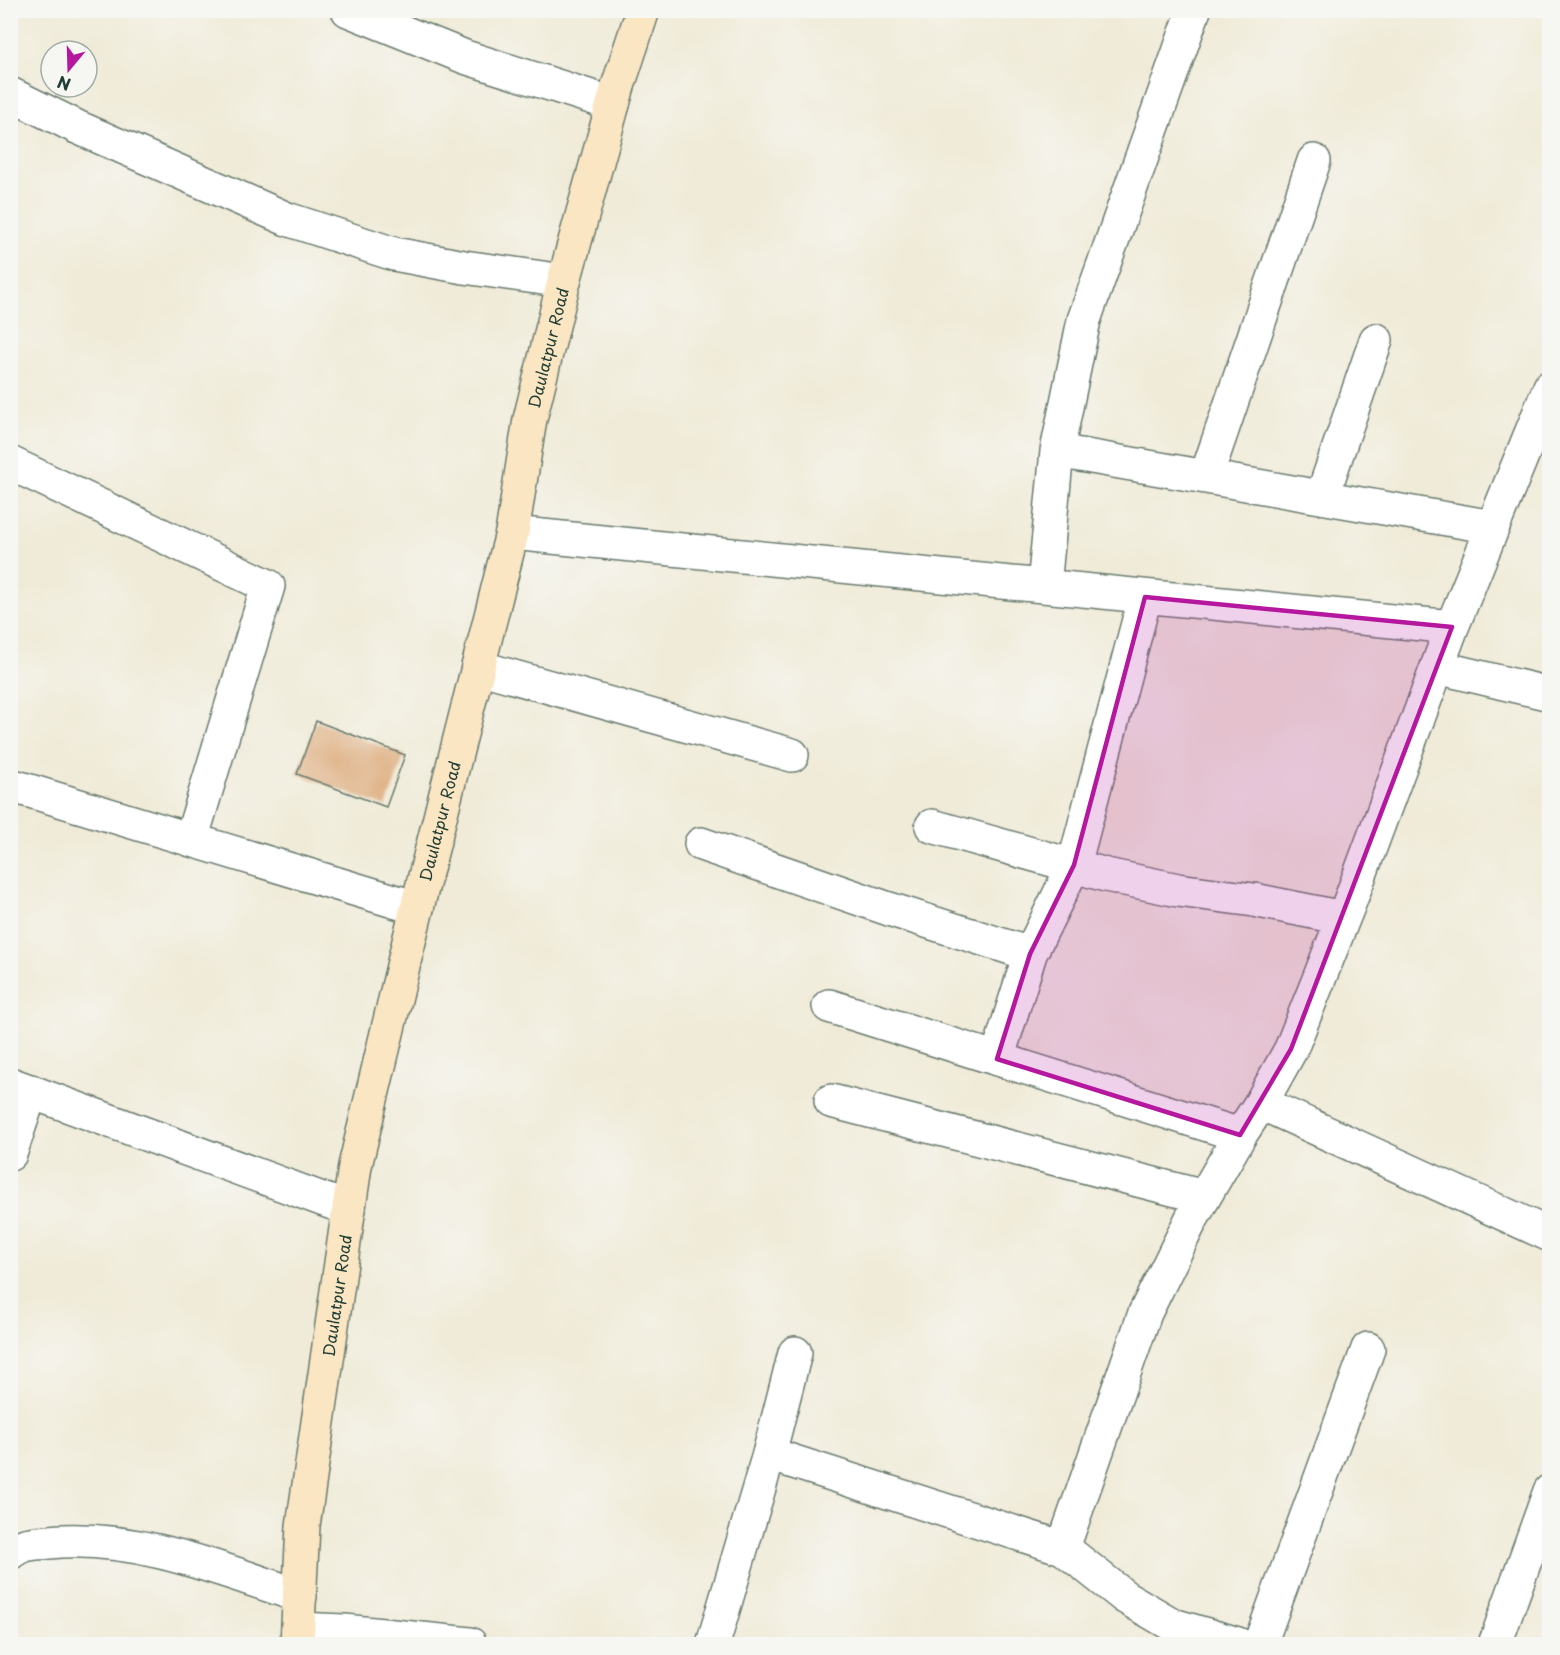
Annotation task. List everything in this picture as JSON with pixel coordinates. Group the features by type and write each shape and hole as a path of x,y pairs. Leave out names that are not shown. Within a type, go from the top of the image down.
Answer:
{"street":[{"path":"348,10 465,57 613,104"},
{"name":"Daulatpur Road","path":"298,1637 303,1526 355,1167 417,908 512,533 530,419 564,281 613,104 643,10"},
{"path":"1044,586 1058,451 1084,320 1194,10"},
{"path":"10,94 77,127 287,219 394,254 564,281"},
{"path":"1206,477 1314,161"},
{"path":"1322,497 1376,340"},
{"path":"1063,1548 1145,1313 1204,1197 1291,1049 1343,918 1452,627 1550,387"},
{"path":"1058,451 1493,527"},
{"path":"10,463 268,586 191,840"},
{"path":"512,533 1452,627"},
{"path":"997,1059 1030,954 1074,865 1145,597"},
{"path":"478,667 792,755"},
{"path":"1437,667 1550,694"},
{"path":"10,785 417,908"},
{"path":"932,826 1106,875 1178,890 1254,900 1343,918"},
{"path":"701,844 889,909 1030,954"},
{"path":"829,1006 1240,1135"},
{"path":"10,1154 21,1087 349,1209"},
{"path":"831,1101 1204,1197"},
{"path":"1261,1103 1550,1235"},
{"path":"1260,1644 1368,1349"},
{"path":"713,1644 769,1454 795,1353"},
{"path":"769,1454 1063,1548 1169,1635 1238,1644"},
{"path":"1495,1644 1550,1491"},
{"path":"10,1553 21,1545 70,1540 116,1544 180,1556 300,1596"},
{"path":"298,1637 344,1631 470,1644"}],"highlighted area":[{"path":"1145,597 1452,627 1291,1049 1240,1135 997,1059 1030,954 1074,865"}],"building":[{"path":"316,721 405,755 386,807 297,774"}]}
